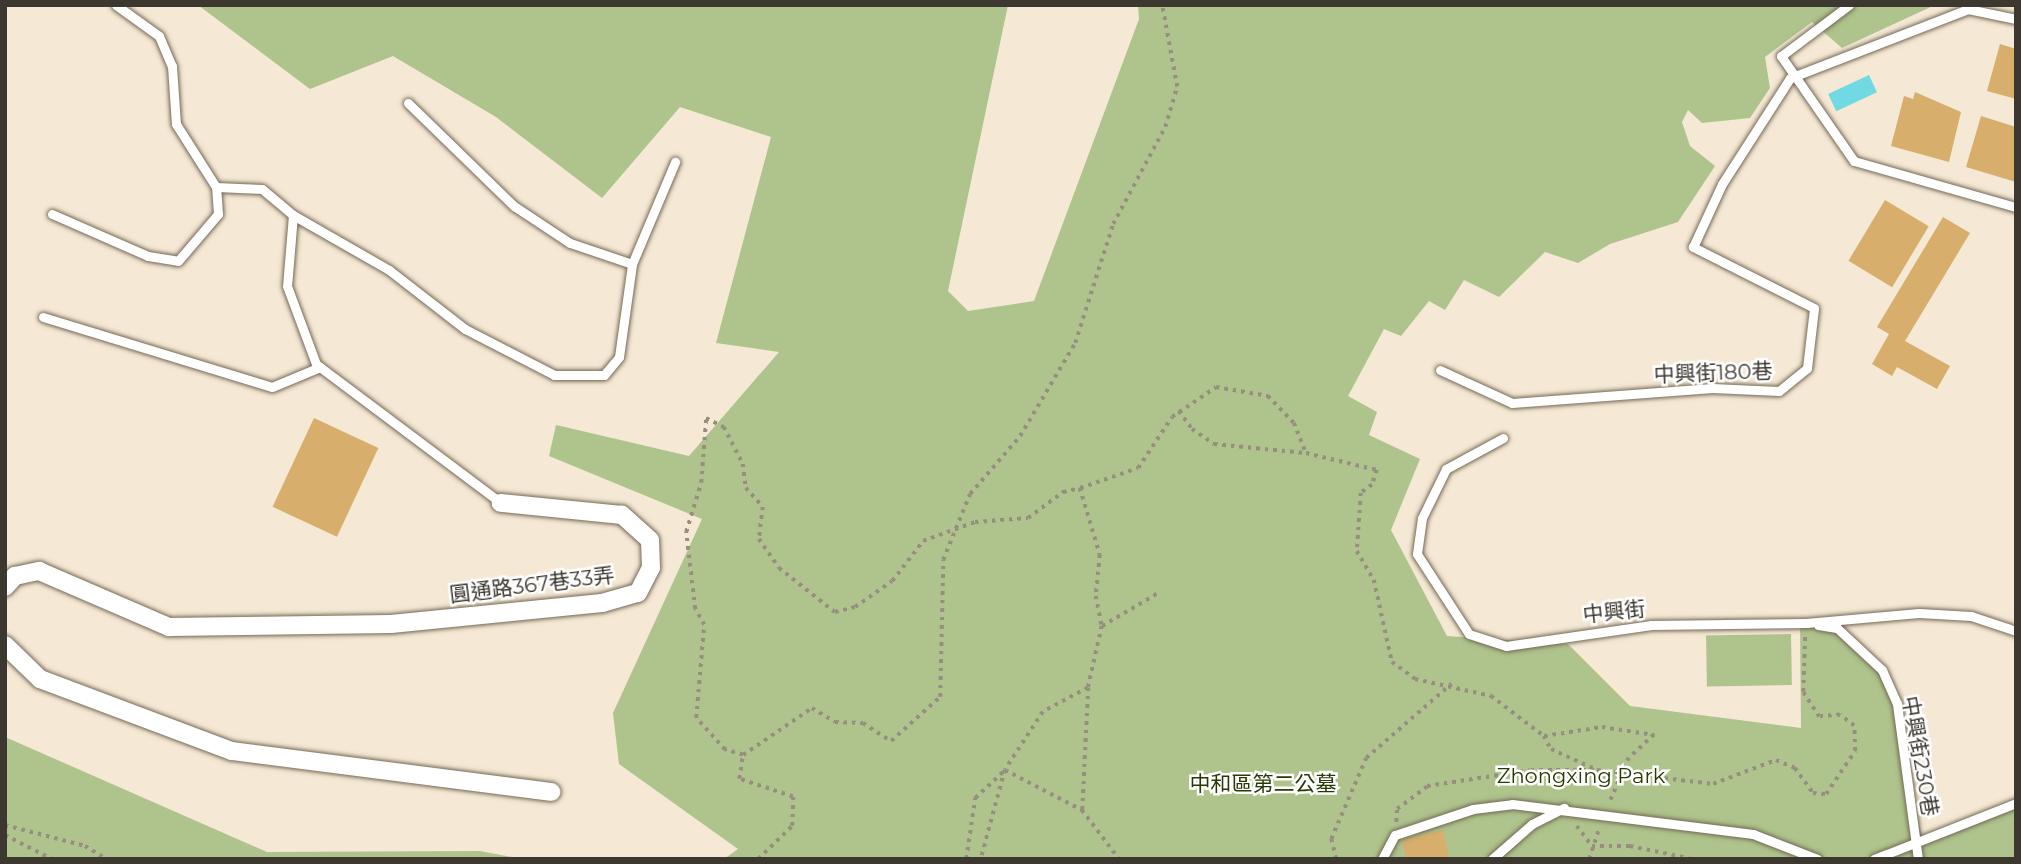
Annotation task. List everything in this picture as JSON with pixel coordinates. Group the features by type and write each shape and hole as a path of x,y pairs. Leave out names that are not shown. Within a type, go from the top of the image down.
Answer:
{"street":[{"name":"圓通路367巷33弄","path":"5,587 15,576 39,571 169,628 391,624 602,603 638,593 651,568 650,540 622,515 501,503"},
{"path":"5,645 40,678 232,751 551,792"}],"lane":[{"path":"52,214 148,256 178,261 218,214 216,187 177,124 172,66 159,37 116,5"},
{"path":"1849,5 1780,57 1790,78 1854,161 2016,207"},
{"path":"1790,78 1968,9 2016,19"},
{"name":"中興街180巷","path":"1440,370 1512,403 1712,388 1779,391 1807,368 1814,308 1693,247 1722,184 1790,78"},
{"path":"408,103 514,206 570,243 632,264"},
{"path":"216,187 262,189 293,215 389,270 465,329 554,375 604,375 619,357 632,264 676,162"},
{"path":"43,317 272,387 320,367 288,286 293,215"},
{"name":"圓通路367巷33弄","path":"320,367 501,503"},
{"name":"中興街","path":"1503,438 1446,469 1422,518 1417,554 1469,634 1506,646 1651,625 1805,623 1919,613 1971,616 2016,631"},
{"name":"中興街230巷","path":"1805,623 1837,628 1882,670 1897,704 1918,859"},
{"path":"1874,859 2016,803"},
{"path":"1382,859 1395,835 1473,808 1564,808 1754,834 1817,859"},
{"path":"1492,859 1532,824 1564,808"}],"path":[{"path":"758,859 792,826 793,797 738,779 743,755 813,708 835,722 863,723 891,741 940,697 943,560 954,531 970,494 1020,436 1075,343 1113,224 1165,127 1177,87 1162,5"},
{"path":"743,755 724,750 696,718 704,625 695,609 686,532 701,483 706,418 724,427 743,464 746,488 764,507 758,539 779,568 835,612 855,607 892,581 923,541 975,523 1028,518 1063,492 1138,468 1179,411 1216,387 1268,396 1294,423 1306,453"},
{"path":"1179,411 1192,429 1214,444 1306,453 1377,470 1372,485 1361,493 1357,551 1381,603 1392,662 1415,679 1452,683 1491,696 1544,736 1551,749 1597,770"},
{"path":"1080,488 1100,555 1096,596 1102,626 1088,688 1082,810"},
{"path":"1102,626 1158,593"},
{"path":"1395,835 1397,809 1427,786 1531,770 1597,770 1713,783 1776,760 1795,768 1813,793 1826,794 1855,751 1854,726 1840,715 1819,717 1803,692 1805,623"},
{"path":"1336,859 1331,839 1366,758 1452,683"},
{"path":"966,859 975,798 1005,771 1043,712 1088,688"},
{"path":"1544,736 1602,727 1654,735 1623,772 1591,846 1589,859"},
{"path":"1005,771 1082,810 1119,859"},
{"path":"981,859 1005,771"},
{"path":"1564,808 1591,846"},
{"path":"5,825 85,846 107,859"},
{"path":"5,835 52,859"},
{"path":"1591,846 1630,846 1692,859"},
{"path":"569,859 612,859"}],"green space":[{"path":"198,5 1008,5 948,291 968,311 1034,301 1139,19 1138,5 1935,5 1842,48 1812,22 1765,57 1770,88 1750,118 1702,123 1688,110 1682,122 1690,146 1715,166 1678,222 1610,244 1578,263 1545,252 1499,297 1464,280 1445,310 1429,301 1401,336 1384,329 1348,396 1377,412 1369,435 1420,459 1391,530 1447,636 1568,644 1630,706 1801,728 1800,623 1835,631 1880,673 1897,704 1922,838 2016,808 2016,859 724,859 738,849 619,764 613,713 702,519 549,456 556,425 689,456 779,352 716,343 771,137 680,107 602,198 496,117 393,56 310,89"},
{"path":"1791,634 1792,685 1707,686 1706,635"},
{"path":"5,737 267,852 480,851 522,859 5,859"}],"water":[{"path":"1869,75 1877,92 1836,111 1828,94"}],"building":[{"path":"2000,44 2016,49 2016,99 1987,91"},
{"path":"1915,92 1961,112 1949,162 1891,146 1904,96 1913,99"},
{"path":"1981,116 2016,127 2016,182 1966,167"},
{"path":"1885,200 1929,226 1892,287 1848,261"},
{"path":"1943,217 1970,233 1905,341 1950,366 1937,389 1897,367 1892,376 1872,364 1889,334 1877,327"},
{"path":"314,418 378,448 337,537 273,507"},
{"path":"1443,830 1449,859 1406,859 1402,840"}],"park label":[{"name":"Zhongxing Park","path":"1581,776"},
{"name":"中和區第二公墓","path":"1263,784"}]}
